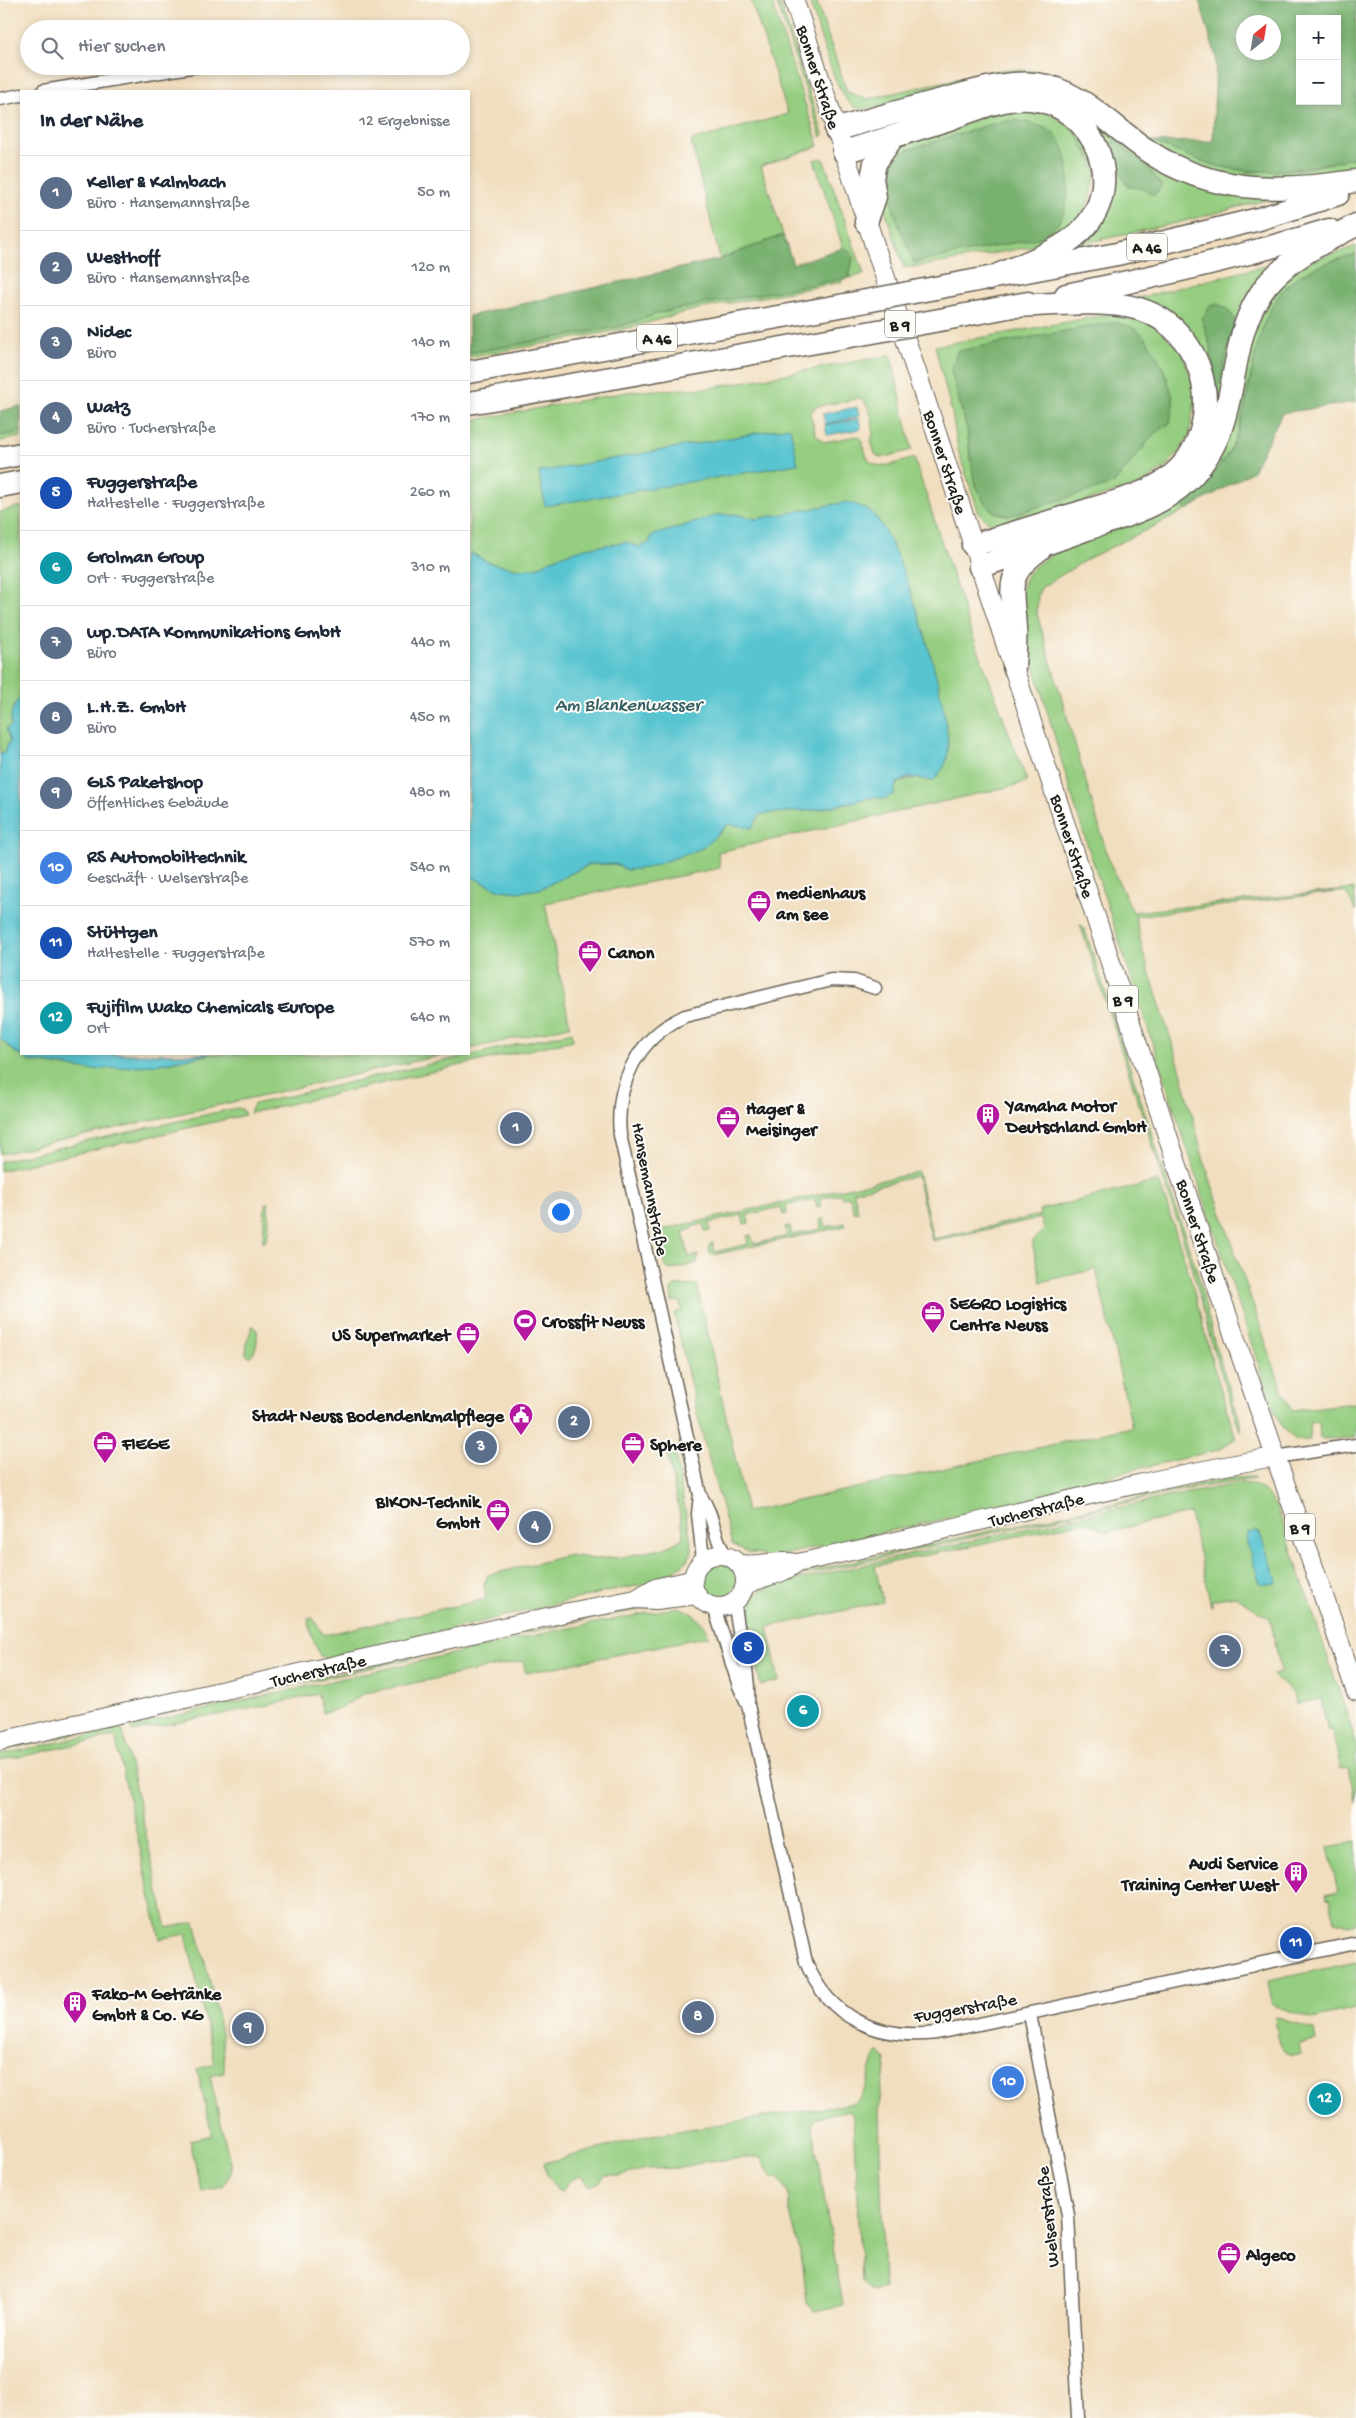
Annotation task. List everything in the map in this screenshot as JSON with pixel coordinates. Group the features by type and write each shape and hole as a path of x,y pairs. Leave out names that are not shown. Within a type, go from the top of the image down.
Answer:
{"highway":[{"path":"836,130 983,89 1014,84 1035,84 1070,95 1148,151 1192,174 1218,182 1249,188 1277,189 1310,188 1356,181"},
{"path":"844,152 1010,100 1028,99 1045,101 1063,108 1087,129 1102,161 1101,196 1087,225 1066,244 989,278"},
{"path":"866,222 875,197 872,178 875,163 892,137"},
{"name":"A 46","path":"470,372 1117,254 1259,219 1356,189"},
{"name":"A 46","path":"470,403 1014,306 1162,275 1269,249 1356,221"},
{"path":"980,567 1155,504 1188,480 1211,451 1221,431 1242,335 1250,312 1260,294 1287,266 1356,225"},
{"path":"973,545 1123,499 1159,484 1170,476 1190,454 1197,442 1205,416 1205,390 1196,358 1176,331 1153,315 1127,306 1109,304 1014,306"},
{"path":"0,458 20,454"},
{"path":"0,486 20,482"},
{"path":"1014,667 1015,628 1011,601 1012,587 1015,577 1023,565 1048,544"}],"main road":[{"name":"Bonner Straße","path":"794,0 1214,1277 1356,1691"},
{"name":"Tucherstraße","path":"746,1585 755,1580 784,1572 797,1563 903,1541 1121,1488 1275,1457"},
{"path":"717,1555 733,1560 745,1572 746,1585 734,1602 724,1607 714,1607 697,1595 694,1577 699,1564 703,1560 717,1555"},
{"name":"Tucherstraße","path":"733,1560 750,1566 782,1560 797,1563"},
{"name":"Tucherstraße","path":"636,1599 654,1588 687,1581 694,1577"},
{"name":"Tucherstraße","path":"0,1742 636,1599 656,1600 697,1595"}],"street":[{"path":"49,90 142,75"},
{"path":"0,99 20,95"},
{"name":"Hansemannstraße","path":"703,1560 698,1514 700,1495 622,1147 619,1124 624,1082 632,1064 648,1042 666,1026 685,1016 831,980 854,981 875,988"},
{"path":"1275,1457 1356,1445"},
{"name":"Hansemannstraße","path":"700,1495 710,1510 721,1549 733,1560"},
{"name":"Fuggerstraße","path":"734,1602 749,1686 748,1705"},
{"name":"Fuggerstraße","path":"714,1607 739,1686 748,1705 801,1947 814,1979 833,2004 852,2019 866,2026 888,2032 912,2035 937,2033 1356,1942"},
{"name":"Welserstraße","path":"1030,2014 1068,2216 1078,2418"}],"green space":[{"path":"751,0 771,0 819,146 761,166 783,235 720,259 691,141 788,114"},
{"path":"776,0 779,0 823,134 821,137"},
{"path":"809,0 816,0 847,92 867,99 1007,69 1033,71 1061,78 1091,94 1152,142 1214,165 1251,172 1306,169 1356,157 1356,166 1311,181 1282,184 1259,184 1212,174 1168,156 1148,144 1098,106 1076,92 1051,82 1030,78 982,81 894,105 863,109 854,107 840,89 834,75"},
{"path":"1199,0 1356,0 1356,157 1303,168 1250,171 1214,165 1152,142 1213,141 1216,57"},
{"path":"1042,92 1143,154 1286,195 1177,223 1076,245 1109,187 1056,101 866,140 864,133","holes":["1114,139 1148,167 1162,186 1154,195 1141,188"]},
{"path":"1010,108 1042,109 1073,127 1097,172 1083,221 1041,245 904,268 878,189 878,178 896,145"},
{"path":"1015,120 1038,125 1048,130 1057,137 1062,145 1066,156 1069,181 1066,205 1057,225 1051,231 1038,238 914,263 891,201 889,176 892,164 907,150 995,123"},
{"path":"1114,139 1148,167 1162,186 1154,195 1141,188 1130,187 1123,179 1111,147"},
{"path":"823,158 864,274 849,278 853,258 851,252 843,248 814,160"},
{"path":"783,235 793,264 843,248 851,252 853,258 849,278 659,313 622,326 470,353 470,316 720,259"},
{"path":"1356,246 1356,254 1306,272 1287,286 1273,306 1263,328 1256,353 1239,428 1230,449 1220,465 1208,480 1179,505 1187,510 1089,558 1041,588 1038,594 1037,614 1110,864 1133,912 1354,889 1356,911 1346,893 1337,892 1135,916 1143,952 1181,1071 1204,1161 1283,1393 1292,1410 1356,1403 1356,1438 1320,1439 1319,1422 1309,1423 1310,1440 1296,1440 1282,1427 1271,1403 1075,807 1017,607 1026,577 1037,564 1072,544 1170,505 1273,289 1305,263"},
{"path":"1356,254 1356,402 1282,413 1253,471 1187,510 1178,505 1207,480 1230,450 1239,429 1263,328 1272,306 1286,286 1306,272"},
{"path":"1284,261 1263,279 1214,430 1189,464 1208,377 1134,299","holes":["1210,306 1219,393 1215,402 1212,352 1202,319"]},
{"path":"842,279 842,282 693,310 625,329 470,357 470,353 622,326 659,313"},
{"path":"1218,304 1227,309 1235,319 1215,403 1212,352 1202,319 1210,306"},
{"path":"1111,314 1137,318 1154,325 1182,352 1196,392 1189,435 1181,450 1166,467 1140,485 1001,526 988,522 979,513 958,450 952,413 935,346","holes":["959,402 1170,423 1155,433 1113,484 970,460 967,429"]},
{"path":"1114,322 1131,327 1140,333 1147,340 1159,359 1173,399 1170,423 1155,433 1113,484 1009,516 994,512 985,504 974,481 967,429 951,370 957,351"},
{"path":"891,355 912,450 881,458 875,454 871,441 873,424 870,412 864,401 860,398 815,407 810,414 816,435 824,442 857,436 863,443 867,457 876,465 889,465 914,458 970,628 1027,781 1017,785 718,852 720,868 545,903 570,1026 470,1049 470,876 500,890 540,889 590,864 615,864 627,870 719,834 728,824 752,828 760,814 815,810 874,797 884,799 895,786 905,780 932,780 795,513 756,519 734,514 639,547 626,542 557,557 536,568 518,569 490,563 470,553 470,421 633,391 709,388"},
{"path":"20,406 20,432 0,436 0,411"},
{"path":"20,432 20,437 0,441 0,436"},
{"path":"20,506 20,698 14,707 9,743 3,754 0,754 0,512"},
{"path":"1080,924 1085,930 1199,1278 1215,1345 1240,1421 1240,1431 1212,1346 1192,1266"},
{"path":"572,1032 573,1040 250,1113 254,1104"},
{"path":"0,1038 12,1050 29,1061 160,1064 206,1055 444,1055 0,1154"},
{"path":"236,1108 242,1109 245,1115 0,1171 0,1161"},
{"path":"918,1172 933,1239 1040,1215 1039,1210 1159,1181 1190,1276 1212,1361 1236,1438 1218,1450 1120,1473 1060,1493 764,1559 762,1554 749,1553 732,1544 700,1426 674,1313 682,1311 679,1301 672,1302 671,1290 674,1286 697,1285 747,1512 1132,1427 1096,1269 1041,1282 1032,1242 1044,1229 1041,1218 932,1241 917,1176 854,1191 858,1212 854,1212 850,1197 842,1198 840,1194 820,1198 821,1207 817,1208 815,1199 786,1206 787,1214 783,1215 781,1207 747,1215 749,1223 744,1224 742,1215 709,1223 710,1231 705,1231 703,1224 692,1227 692,1229 683,1232 689,1257 698,1255 697,1263 671,1270 665,1267 656,1231"},
{"path":"268,1202 269,1230 265,1242 263,1242 265,1204"},
{"path":"824,1218 826,1227 845,1223 846,1226 713,1255 709,1253 710,1244 713,1243 715,1252 748,1244 747,1236 751,1235 754,1244 787,1236 785,1227 790,1226 792,1235 821,1229 820,1220"},
{"path":"253,1325 257,1330 257,1341 254,1352 249,1357 246,1354 247,1341"},
{"path":"665,1443 670,1444 675,1454 692,1548 687,1560 670,1574 671,1579 601,1593 328,1659 320,1656 311,1635 308,1618 312,1617 324,1635 486,1599 484,1585 488,1575 570,1555 595,1559 622,1557 665,1548 682,1539 683,1530"},
{"path":"1250,1477 1255,1479 1187,1489 769,1583 769,1580 1187,1487 1230,1478"},
{"path":"1242,1483 1258,1487 1269,1496 1283,1524 1356,1742 1356,1802 1348,1768 1341,1769 1332,1730 1328,1731 1321,1699 1296,1704 1294,1694 1272,1674 1281,1672 1270,1618 1234,1596 1212,1600 1211,1606 1190,1513 1107,1532 1085,1522 875,1566 883,1602 768,1627 779,1681 761,1685 752,1649 749,1621 753,1598 765,1588 1167,1497"},
{"path":"719,1562 731,1568 737,1580 731,1592 719,1598 707,1592 701,1580 707,1568"},
{"path":"675,1600 675,1603 575,1622 0,1751 0,1749 498,1637"},
{"path":"679,1607 697,1618 709,1636 526,1673 523,1661 365,1693 339,1709 323,1713 318,1694 132,1732 130,1726 559,1630"},
{"path":"122,1728 167,1928 195,1922 209,1976 223,2046 223,2073 210,2076 231,2167 230,2175 223,2186 201,2191 190,2140 212,2135 197,2069 215,2064 186,1934 160,1939 115,1736 0,1761 0,1755"},
{"path":"1356,1842 1356,1923 1347,1925 1335,1921 1330,1898 1326,1899 1325,1895 1338,1892 1328,1847"},
{"path":"1356,1962 1356,2009 1313,2019 1272,2005 1268,1981"},
{"path":"1275,2017 1314,2030 1316,2041 1299,2044 1301,2054 1293,2055 1287,2053 1280,2044"},
{"path":"878,2052 886,2059 879,2113 884,2289 873,2292 861,2282 853,2116 849,2111 813,2119 812,2127 843,2305 814,2311 807,2303 803,2266 789,2208 788,2192 779,2178 771,2177 761,2157 709,2161 677,2168 648,2169 619,2176 605,2175 600,2182 590,2186 582,2176 570,2181 562,2191 558,2190 546,2173 544,2163 652,2135 854,2103 867,2083 872,2063"}],"water":[{"path":"857,407 859,417 825,424 823,414"},
{"path":"859,419 861,429 827,435 825,425"},
{"path":"790,427 798,464 545,506 539,472"},
{"name":"Am Blankenwasser","path":"847,502 862,507 874,515 886,532 912,595 935,672 948,738 947,758 942,771 933,781 909,777 896,784 894,794 884,799 874,797 815,810 760,814 752,828 728,824 703,848 646,868 627,870 615,864 590,864 540,889 519,892 500,890 470,876 470,553 490,563 518,569 536,568 557,557 585,548 626,542 639,547 649,543 651,536 718,515 734,514 756,519"},
{"path":"20,698 20,1055 206,1055 160,1064 91,1070 29,1061 12,1050 0,1038 0,754 3,754 10,741 6,729 11,726 12,710"},
{"path":"1257,1531 1260,1534 1277,1580 1276,1583 1262,1585 1260,1583 1246,1540 1248,1533"}],"place":[{"name":"medienhaus am see","path":"759,923"},
{"name":"Canon","path":"590,973"},
{"name":"Keller & Kalmbach","path":"516,1128"},
{"name":"Yamaha Motor Deutschland GmbH","path":"988,1136"},
{"name":"Hager & Meisinger","path":"728,1139"},
{"name":"SEGRO Logistics Centre Neuss","path":"933,1334"},
{"name":"Crossfit Neuss","path":"525,1342"},
{"name":"US Supermarket","path":"468,1355"},
{"name":"Westhoff","path":"574,1422"},
{"name":"Stadt Neuss Bodendenkmalpflege","path":"521,1436"},
{"name":"Nidec","path":"481,1447"},
{"name":"FIEGE","path":"105,1464"},
{"name":"Sphere","path":"633,1465"},
{"name":"Watz","path":"535,1527"},
{"name":"BIKON-Technik GmbH","path":"498,1532"},
{"name":"Fuggerstraße","path":"748,1648"},
{"name":"wp.DATA Kommunikations GmbH","path":"1225,1651"},
{"name":"Grolman Group","path":"803,1711"},
{"name":"Audi Service Training Center West","path":"1296,1894"},
{"name":"Stüttgen","path":"1296,1943"},
{"name":"L.H.Z. GmbH","path":"698,2017"},
{"name":"Fako-M Getränke GmbH & Co. KG","path":"75,2024"},
{"name":"GLS Paketshop","path":"248,2028"},
{"name":"RS Automobiltechnik","path":"1008,2082"},
{"name":"Fujifilm Wako Chemicals Europe","path":"1325,2099"},
{"name":"Algeco","path":"1229,2275"}]}
